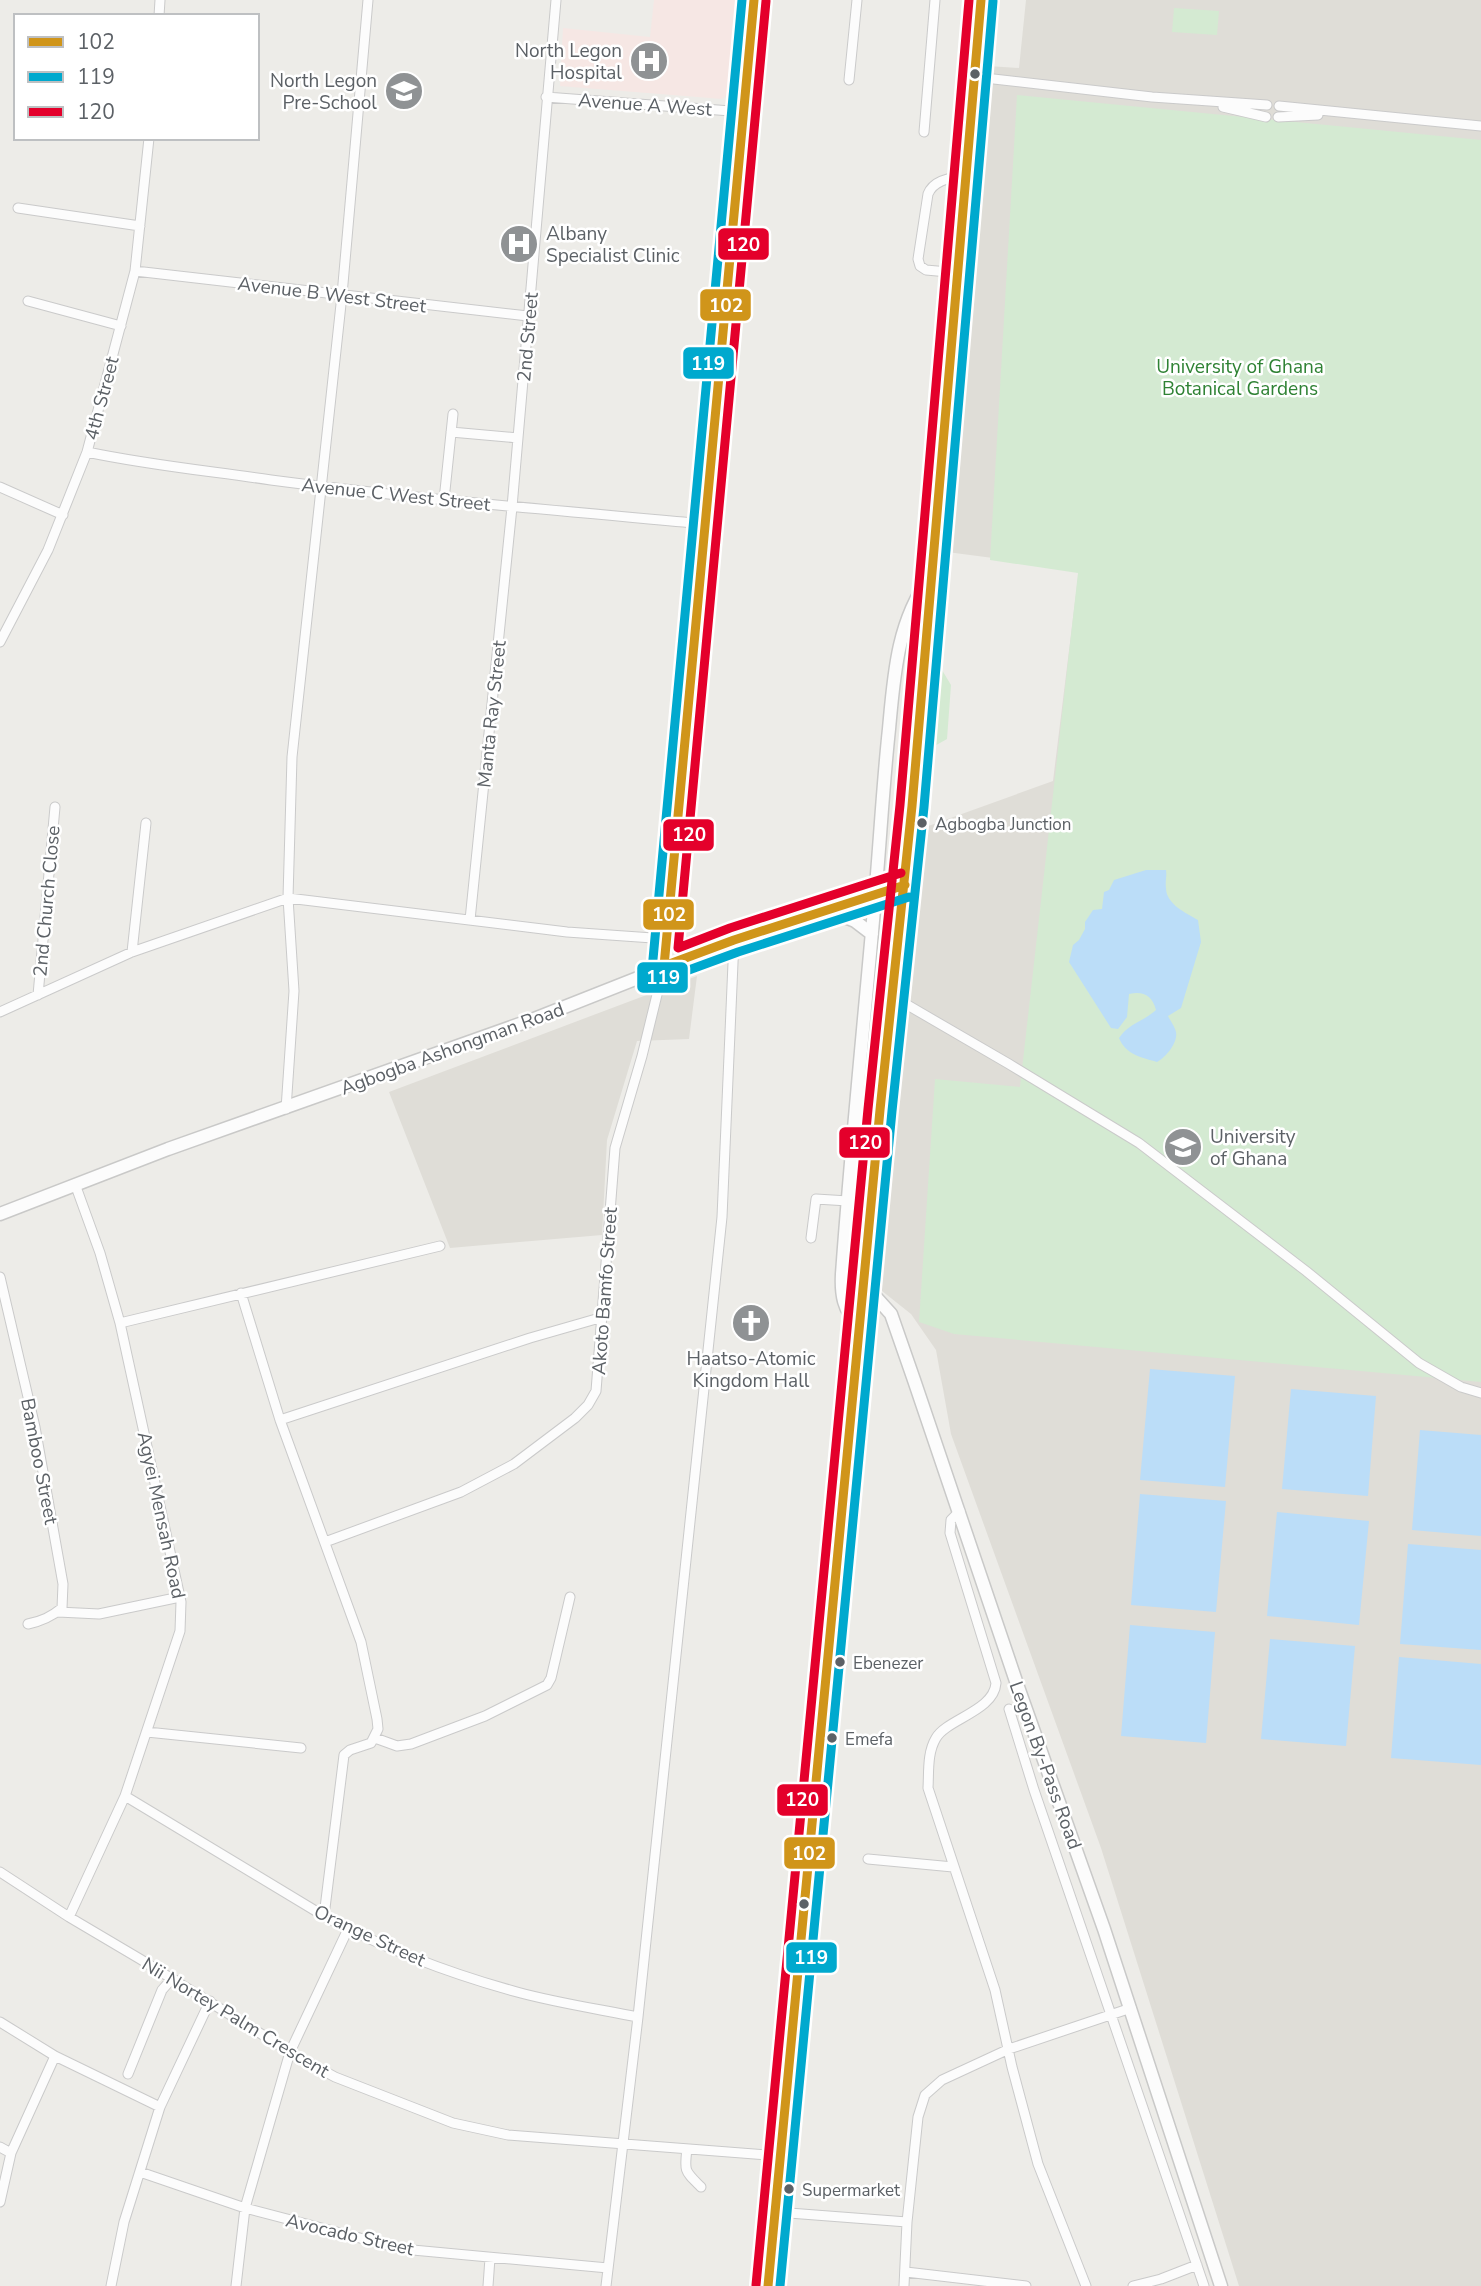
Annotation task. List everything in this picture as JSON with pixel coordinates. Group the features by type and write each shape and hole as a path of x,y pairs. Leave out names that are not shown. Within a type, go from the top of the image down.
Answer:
{"street":[{"path":"286,1109 294,991 288,898 292,757 342,295 368,0"},
{"name":"2nd Street","path":"512,507 556,0"},
{"name":"Akoto Bamfo Street","path":"325,1542 461,1492 514,1464 575,1418 588,1405 596,1391 615,1148 642,1056 664,966 754,0"},
{"path":"849,80 857,0"},
{"path":"924,132 935,0"},
{"path":"768,2286 863,1283 905,885 981,0"},
{"path":"976,77 1208,103 1267,105"},
{"name":"Avenue A West","path":"546,97 744,111"},
{"path":"1208,103 1266,117"},
{"path":"1279,106 1481,126"},
{"path":"1278,117 1347,114"},
{"name":"4th Street","path":"0,642 48,551 87,452 135,271 149,140"},
{"path":"959,273 926,270 920,266 918,259 931,187 937,182 967,175"},
{"path":"18,208 140,226"},
{"name":"Avenue B West Street","path":"135,271 528,316"},
{"path":"28,301 121,326"},
{"path":"444,500 453,414"},
{"path":"451,432 518,439"},
{"name":"Avenue C West Street","path":"87,452 132,461 321,486 512,507 706,524"},
{"path":"0,487 63,515"},
{"name":"Manta Ray Street","path":"470,920 512,507"},
{"path":"859,1324 851,1318 841,1290 885,767 896,659 901,636 921,589 930,577"},
{"name":"2nd Church Close","path":"38,995 55,807"},
{"path":"132,952 146,823"},
{"name":"Agbogba Ashongman Road","path":"0,1214 75,1184 534,1019 734,940 905,885"},
{"path":"0,1012 132,952 288,898 567,932 667,939"},
{"path":"826,910 855,921 872,934"},
{"path":"606,2286 638,2017 722,1216 734,940"},
{"path":"892,996 1139,1143 1306,1271 1419,1363 1461,1387 1481,1393"},
{"name":"Agyei Mensah Road","path":"69,1917 125,1796 180,1631 180,1597 120,1323 100,1253 75,1184"},
{"path":"811,1238 816,1199 848,1201"},
{"path":"120,1323 440,1246"},
{"name":"Bamboo Street","path":"0,1277 35,1427 63,1584 62,1608 58,1612"},
{"name":"Legon By-Pass Road","path":"863,1283 891,1314 1131,2008 1221,2286"},
{"path":"241,1293 280,1420 361,1642 377,1719 378,1729 371,1743 350,1750 344,1755 324,1916"},
{"path":"280,1420 530,1338 603,1317"},
{"path":"960,1511 951,1520 950,1533 996,1683 995,1691 989,1700 936,1736 929,1757 928,1788 995,1990 1038,2164 1086,2286"},
{"path":"28,1624 43,1621 58,1612 99,1614 180,1597"},
{"path":"375,1738 397,1746 411,1744 485,1716 547,1685 570,1597"},
{"path":"1009,1709 1034,1790 1204,2286"},
{"path":"147,1732 301,1748"},
{"name":"Orange Street","path":"125,1796 324,1916 412,1957 520,1993 638,2017"},
{"path":"868,1859 953,1867"},
{"name":"Nii Nortey Palm Crescent","path":"0,1872 69,1917 335,2077 453,2123 508,2135 780,2156"},
{"path":"236,2286 246,2208 290,2052 348,1929"},
{"path":"128,2074 162,1990 175,1980"},
{"path":"111,2286 124,2222 160,2107 210,2001"},
{"path":"904,2286 907,2221 918,2117 925,2095 942,2080 1009,2049 1131,2008"},
{"path":"0,2022 55,2056 160,2107"},
{"path":"0,2202 11,2153 55,2056"},
{"path":"0,2147 11,2153"},
{"path":"687,2149 686,2173 701,2187"},
{"name":"Avocado Street","path":"140,2172 246,2208 402,2249 608,2268"},
{"path":"776,2212 907,2221"},
{"path":"488,2286 490,2258"},
{"path":"1133,2286 1161,2280 1197,2264"},
{"path":"906,2272 1026,2286"}],"shaded area":[{"name":"North Legon Hospital","path":"654,0 742,0 735,87 722,99 560,86 563,28 650,37"},
{"name":"University of Ghana","path":"1026,0 1481,0 1481,2286 1239,2286 1101,1848 951,1434 936,1350 911,1314 872,1283 920,829 1053,781 1079,569 947,552 988,66 1019,68"},
{"path":"697,976 689,1039 637,1041 607,1140 602,1235 450,1248 389,1092"}],"green space":[{"path":"1174,8 1219,11 1217,35 1172,32"},
{"name":"University of Ghana Botanical Gardens","path":"1017,95 1481,140 1481,1382 954,1334 919,1322 935,1079 1020,1087 1078,573 990,560"},
{"path":"936,670 942,670 951,685 947,739 931,748 925,745 930,676"}],"water":[{"path":"1146,870 1166,870 1169,899 1198,920 1201,942 1181,1008 1168,1016 1175,1030 1175,1041 1157,1062 1130,1052 1119,1038 1127,1029 1156,1010 1149,998 1139,993 1129,994 1127,1017 1118,1029 1111,1028 1069,962 1073,945 1085,929 1085,922 1093,910 1102,909 1104,892 1109,890 1114,880"},
{"path":"1150,1369 1235,1376 1225,1487 1140,1480"},
{"path":"1291,1389 1376,1396 1368,1496 1282,1489"},
{"path":"1420,1430 1481,1435 1481,1536 1412,1530"},
{"path":"1140,1494 1226,1501 1216,1612 1131,1605"},
{"path":"1277,1512 1369,1521 1359,1625 1267,1616"},
{"path":"1408,1544 1481,1550 1481,1650 1400,1644"},
{"path":"1130,1625 1215,1632 1206,1743 1121,1736"},
{"path":"1270,1639 1355,1646 1346,1746 1261,1739"},
{"path":"1399,1657 1481,1664 1481,1765 1391,1758"}],"transit line":[{"name":"119","path":"742,0 652,970 658,977 667,978 738,952 909,897"},
{"name":"102","path":"754,0 664,966 734,940 905,885"},
{"name":"120","path":"756,2285 868,1109 900,805 969,0"},
{"name":"102","path":"768,2286 880,1110 912,806 981,0"},
{"name":"120","path":"766,1 678,948 730,928 901,873"},
{"name":"119","path":"780,2286 892,1111 924,807 993,1"}],"place":[{"name":"North Legon Hospital","path":"649,61"},
{"name":"North Legon Pre-School","path":"404,91"},
{"name":"Albany Specialist Clinic","path":"519,244"},
{"name":"Agbogba Junction","path":"922,823"},
{"name":"University of Ghana","path":"1183,1147"},
{"name":"Haatso-Atomic Kingdom Hall","path":"751,1323"},
{"name":"Ebenezer","path":"840,1662"},
{"name":"Emefa","path":"832,1738"},
{"name":"Supermarket","path":"789,2189"}]}
